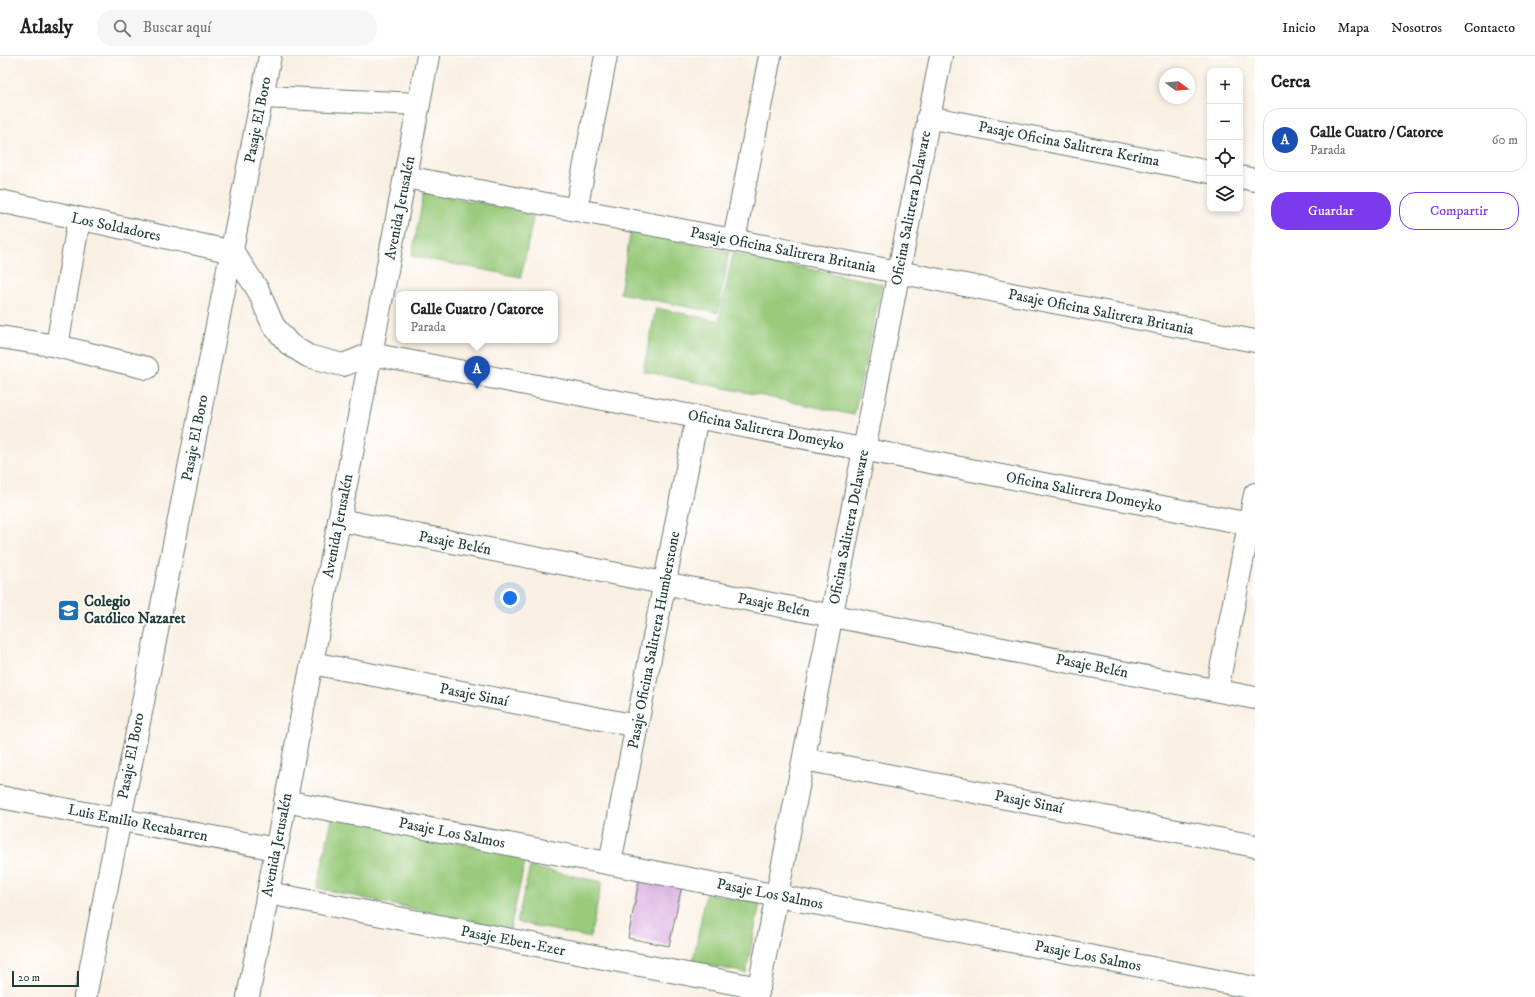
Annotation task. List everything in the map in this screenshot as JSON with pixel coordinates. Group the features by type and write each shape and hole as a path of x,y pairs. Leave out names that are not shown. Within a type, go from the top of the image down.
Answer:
{"street":[{"name":"Pasaje El Boro","path":"85,997 118,820 233,252 270,56"},
{"name":"Avenida Jerusalén","path":"248,997 428,56"},
{"path":"576,210 606,56"},
{"path":"734,240 770,56"},
{"name":"Oficina Salitrera Delaware","path":"758,993 941,56"},
{"path":"263,97 419,104"},
{"name":"Pasaje Oficina Salitrera Kerima","path":"928,117 1207,171"},
{"name":"Pasaje Oficina Salitrera Britania","path":"406,177 1255,341"},
{"path":"1243,178 1255,180"},
{"name":"Los Soldadores","path":"0,202 233,252"},
{"path":"57,346 79,219"},
{"path":"233,252 258,290 273,324 289,344 308,356 343,365 371,354"},
{"path":"0,337 57,346 147,368"},
{"name":"Oficina Salitrera Domeyko","path":"371,354 1252,524"},
{"name":"Pasaje Oficina Salitrera Humberstone","path":"610,863 697,417"},
{"path":"1217,690 1252,524 1255,494"},
{"name":"Pasaje Belén","path":"339,520 1255,698"},
{"name":"Pasaje Sinaí","path":"312,663 637,726"},
{"name":"Pasaje Sinaí","path":"804,759 1255,846"},
{"name":"Luis Emilio Recabarren","path":"0,797 276,849"},
{"name":"Pasaje Los Salmos","path":"285,800 1255,988"},
{"name":"Pasaje Eben-Ezer","path":"268,893 758,993"}],"green space":[{"path":"424,192 534,213 521,277 412,256"},
{"path":"631,230 729,252 718,313 620,293"},
{"path":"733,253 882,284 854,415 643,371 656,308 719,321"},
{"path":"333,815 526,857 510,930 317,888"},
{"path":"530,867 602,882 590,938 517,922"},
{"path":"706,893 760,903 746,973 693,962"}],"building":[{"path":"640,876 682,885 669,946 628,938"}],"place":[{"name":"Calle Cuatro / Catorce","path":"477,389"},
{"name":"Colegio Católico Nazaret","path":"68,610"}]}
